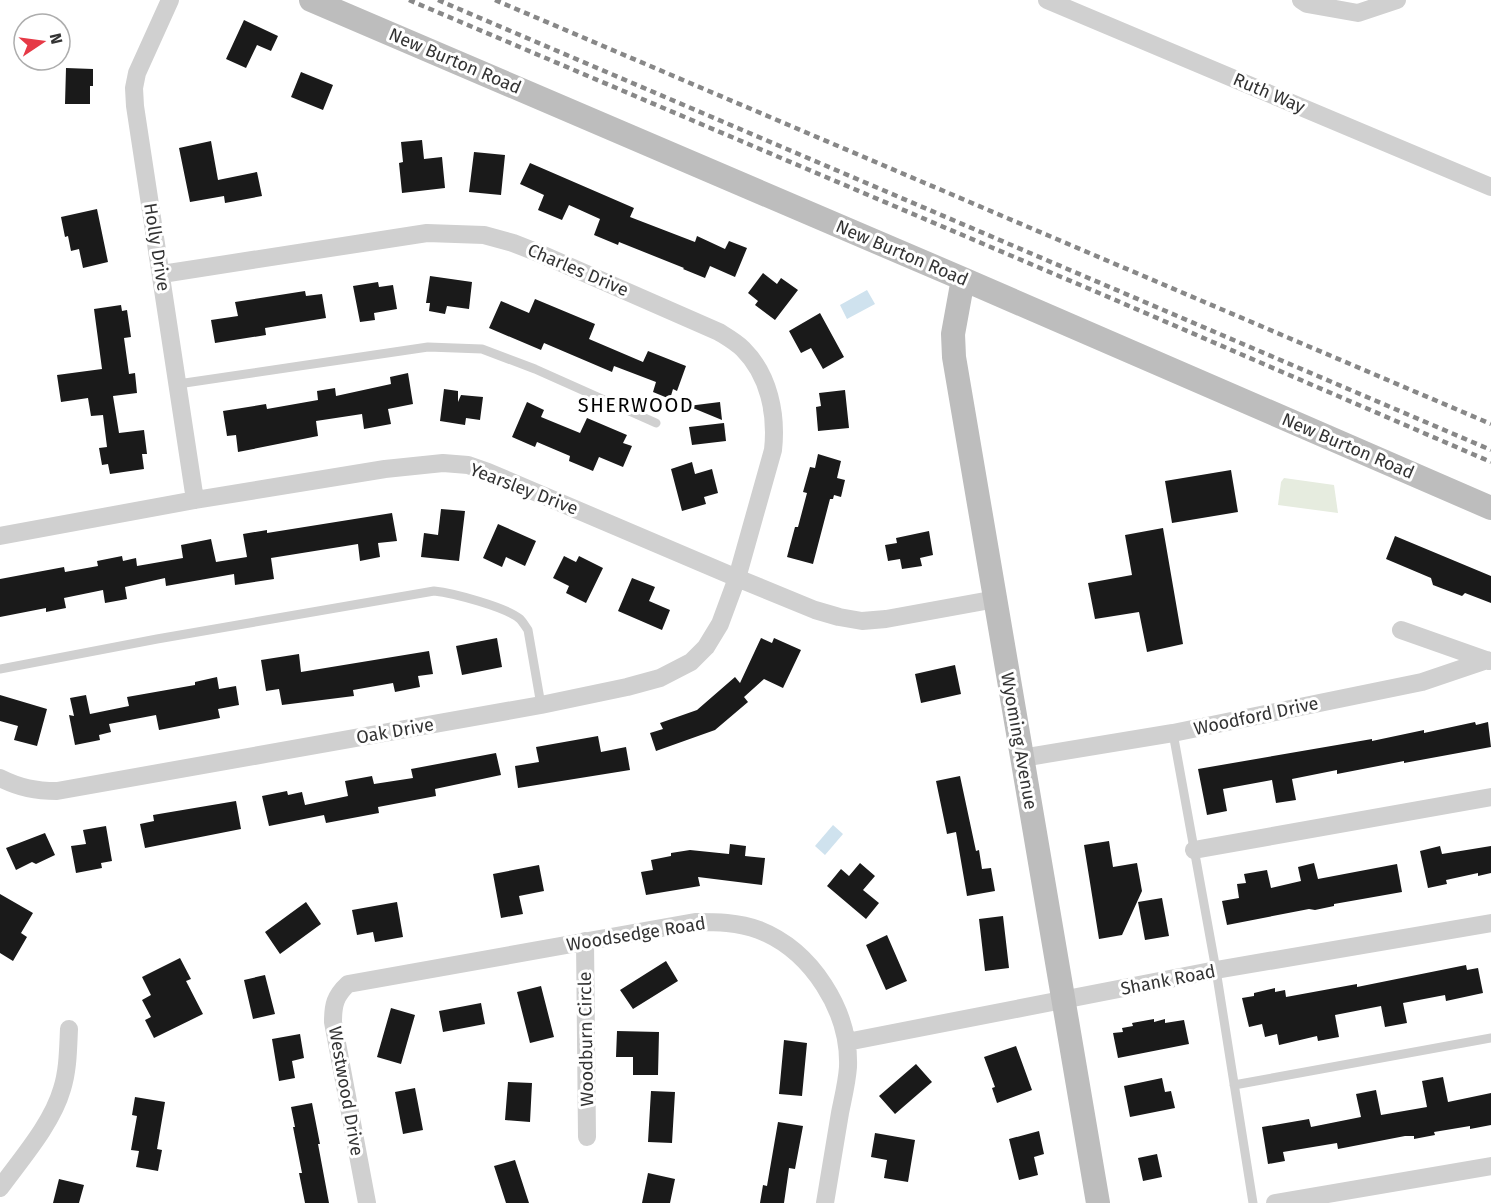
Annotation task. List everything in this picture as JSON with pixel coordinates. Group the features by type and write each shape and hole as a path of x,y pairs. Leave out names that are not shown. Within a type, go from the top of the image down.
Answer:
{"street":[{"name":"Holly Drive","path":"170,0 137,73 134,88 195,500"},
{"name":"New Burton Road","path":"311,0 1491,508"},
{"name":"Ruth Way","path":"1047,0 1491,187"},
{"path":"1300,0 1307,4 1358,13 1397,0"},
{"name":"Charles Drive","path":"162,273 427,233 484,235 541,254 719,332 742,347 756,365 766,387 773,412 775,432 773,450 737,578"},
{"name":"Wyoming Avenue","path":"963,279 953,334 954,357 1098,1203"},
{"name":"Yearsley Drive","path":"0,536 195,500 385,469 443,463 468,465 508,479 737,578 815,610 839,617 862,621 886,619 996,600"},
{"name":"Oak Drive","path":"0,778 17,787 37,791 57,790 541,705 627,687 660,678 691,662 706,648 720,624 737,578"},
{"path":"1401,630 1489,661"},
{"name":"Woodford Drive","path":"1022,758 1173,733 1422,682 1489,661"},
{"path":"1194,850 1491,797"},
{"name":"Woodsedge Road","path":"348,984 695,922 727,923 759,930 792,949 815,972 841,1016 847,1042 848,1068 825,1203"},
{"name":"Shank Road","path":"847,1042 1216,970 1491,923"},
{"name":"Woodburn Circle","path":"585,941 587,1137"},
{"name":"Westwood Drive","path":"348,984 338,993 333,1006 333,1022 367,1203"},
{"path":"0,1188 32,1144 62,1091 67,1064 69,1029"},
{"path":"1275,1203 1491,1166"}],"lane":[{"path":"178,384 428,347 482,349 535,369 656,423"},
{"path":"0,669 434,591 449,593 512,613 522,620 528,630 541,705"},
{"path":"1173,733 1216,970 1253,1203"},
{"path":"1234,1085 1491,1038"}],"shaded area":[{"path":"1284,478 1334,485 1338,513 1278,505 1281,482"}],"water":[{"path":"867,290 875,304 847,319 840,305"},
{"path":"833,825 843,834 825,855 815,846"}],"building":[{"path":"244,20 278,36 271,51 257,45 246,68 226,59"},
{"path":"72,68 93,69 90,104 65,104 66,72 72,72"},
{"path":"301,72 333,85 323,110 291,97"},
{"path":"422,140 424,159 442,157 445,188 402,193 399,163 403,162 401,142"},
{"path":"211,141 218,180 257,172 262,196 225,203 224,196 190,202 179,148"},
{"path":"474,152 505,155 501,195 469,192"},
{"path":"530,163 634,208 630,217 695,242 697,236 725,249 729,241 747,248 735,277 710,266 705,278 619,242 618,245 594,235 600,219 569,205 562,220 538,210 544,195 520,184"},
{"path":"97,209 108,262 83,268 79,249 71,251 68,236 65,237 61,217"},
{"path":"763,273 777,284 781,278 798,290 775,320 755,305 758,301 748,293"},
{"path":"430,276 472,282 469,309 447,306 445,314 429,311 430,303 426,303"},
{"path":"378,282 379,287 393,285 397,309 374,313 375,320 360,322 353,286"},
{"path":"305,291 306,296 322,294 326,318 265,328 266,335 215,343 211,320 238,316 235,302"},
{"path":"535,299 595,324 589,339 643,362 648,351 686,366 677,391 673,389 670,399 653,392 656,382 614,366 612,372 544,343 541,350 489,328 501,301 529,313"},
{"path":"121,305 122,311 127,310 131,337 124,338 129,374 135,373 137,393 113,396 119,433 144,430 147,454 142,454 144,469 110,474 108,464 102,465 99,448 107,447 103,415 91,416 88,398 61,402 57,375 102,369 94,309"},
{"path":"820,313 844,357 823,369 811,348 801,353 789,331"},
{"path":"408,373 413,404 388,409 391,424 364,429 362,414 316,421 318,436 238,452 236,435 227,436 223,411 266,404 267,409 318,400 317,391 335,388 336,396 391,384 390,377"},
{"path":"444,389 458,391 458,402 461,395 483,397 480,420 466,418 465,425 440,421"},
{"path":"845,390 849,428 818,431 816,407 821,406 819,393"},
{"path":"527,402 544,410 541,417 580,433 587,418 627,435 623,443 632,446 623,467 599,457 593,471 569,461 570,456 537,442 535,447 512,437"},
{"path":"720,402 722,420 688,406"},
{"path":"724,423 726,441 692,445 689,427"},
{"path":"818,454 841,461 837,478 845,480 841,497 834,495 833,499 830,499 813,564 787,557 807,493 803,492 810,467 815,468"},
{"path":"692,462 695,474 712,469 718,493 704,497 706,504 682,511 671,469"},
{"path":"1231,470 1238,512 1172,523 1165,481"},
{"path":"441,509 465,511 459,561 421,557 424,533 438,535"},
{"path":"392,513 397,541 378,543 380,557 360,561 358,544 271,558 274,579 235,585 234,574 166,586 165,578 125,587 127,599 105,603 103,590 64,598 66,608 46,612 46,608 0,617 0,579 64,567 65,572 98,566 97,561 122,556 123,561 136,558 137,566 183,558 181,545 211,539 216,562 247,557 243,534 267,530 267,533"},
{"path":"498,524 536,541 525,566 506,557 502,567 483,558"},
{"path":"1163,528 1183,644 1147,652 1139,612 1095,619 1088,583 1132,575 1125,535"},
{"path":"929,531 933,555 920,558 922,566 902,569 900,559 888,561 885,545 897,543 896,538"},
{"path":"1395,536 1491,576 1491,603 1465,593 1462,596 1433,585 1431,578 1386,559"},
{"path":"564,556 576,562 579,556 603,568 586,603 566,593 569,586 553,578"},
{"path":"632,578 655,587 649,601 670,610 662,630 618,611"},
{"path":"497,638 502,667 462,675 456,646"},
{"path":"761,638 772,643 774,638 801,650 783,688 764,679 744,697 748,702 715,730 656,751 650,733 663,729 660,723 697,710 735,677 740,683"},
{"path":"429,651 433,674 418,676 420,687 395,692 393,683 353,690 354,696 282,705 279,689 266,691 261,660 299,654 301,672"},
{"path":"955,665 961,694 921,703 915,674"},
{"path":"217,677 219,689 236,686 239,705 218,709 220,718 159,730 156,715 109,724 111,732 99,735 100,740 75,745 69,715 74,716 70,698 86,695 90,714 129,706 127,697 195,685 195,682"},
{"path":"0,695 47,709 37,746 14,740 18,726 0,721"},
{"path":"1475,722 1476,725 1488,722 1491,747 1337,774 1337,770 1292,779 1296,800 1276,803 1272,780 1223,789 1227,811 1207,815 1198,769 1372,739 1372,741 1424,730 1424,733"},
{"path":"598,736 601,752 626,747 630,770 518,788 515,766 539,762 536,747"},
{"path":"496,753 501,775 435,789 436,796 378,807 379,813 326,823 324,815 269,826 262,796 287,791 288,795 302,792 305,805 348,796 345,781 372,776 374,784 413,778 411,769"},
{"path":"960,776 976,851 979,850 982,869 991,868 995,891 967,896 956,832 947,834 936,781"},
{"path":"236,801 241,829 145,848 140,824 154,821 153,815"},
{"path":"106,826 112,861 101,863 102,868 76,873 71,846 86,844 83,830"},
{"path":"45,833 55,855 16,870 6,848"},
{"path":"1109,841 1113,867 1137,863 1142,891 1122,935 1099,939 1084,845"},
{"path":"730,844 746,846 745,856 765,858 762,885 698,877 700,886 646,895 641,872 653,870 651,860 671,856 671,853 690,850 729,854"},
{"path":"1440,846 1442,854 1491,846 1491,873 1478,876 1478,873 1446,880 1447,884 1428,888 1420,851"},
{"path":"860,863 875,876 863,890 879,903 866,919 827,886 841,869 849,876"},
{"path":"1314,863 1318,879 1397,864 1402,892 1227,925 1222,901 1239,898 1237,884 1246,883 1244,874 1267,870 1271,888 1301,881 1298,867"},
{"path":"539,865 544,891 519,896 523,914 501,918 493,874"},
{"path":"0,894 33,913 21,933 27,937 13,961 0,953"},
{"path":"1162,898 1169,936 1145,940 1138,902"},
{"path":"306,902 321,924 280,954 265,932"},
{"path":"397,902 403,937 375,942 373,932 357,935 352,910"},
{"path":"1003,916 1009,968 985,971 979,919"},
{"path":"887,935 907,981 886,990 866,945"},
{"path":"180,958 191,979 186,981 203,1014 154,1038 145,1020 151,1017 142,1000 151,995 142,977"},
{"path":"666,961 678,981 633,1009 620,990"},
{"path":"1466,965 1467,970 1478,968 1483,993 1446,1001 1445,995 1403,1003 1407,1023 1385,1027 1381,1006 1335,1015 1339,1037 1318,1041 1317,1036 1279,1045 1277,1034 1265,1037 1262,1024 1249,1027 1242,998 1275,988 1275,992 1285,990 1286,997 1357,984 1357,987"},
{"path":"265,975 275,1014 253,1019 244,980"},
{"path":"541,986 554,1037 530,1043 517,992"},
{"path":"481,1003 485,1024 443,1032 439,1011"},
{"path":"391,1008 415,1015 401,1064 377,1057"},
{"path":"1154,1019 1154,1022 1165,1019 1165,1023 1184,1020 1189,1044 1118,1058 1113,1033 1123,1032 1122,1028 1133,1026 1132,1023"},
{"path":"617,1031 659,1032 658,1075 633,1075 633,1057 616,1057"},
{"path":"300,1034 304,1058 292,1061 295,1078 279,1081 272,1039"},
{"path":"784,1040 807,1043 802,1096 779,1094"},
{"path":"1016,1046 1032,1090 997,1103 992,1088 995,1087 984,1057"},
{"path":"916,1064 932,1082 895,1114 879,1096"},
{"path":"1443,1077 1448,1102 1491,1093 1491,1125 1434,1132 1435,1135 1414,1139 1414,1136 1405,1136 1338,1149 1337,1143 1283,1152 1285,1161 1268,1164 1262,1127 1309,1119 1311,1127 1361,1117 1356,1094 1376,1090 1381,1115 1427,1107 1422,1081"},
{"path":"1162,1078 1165,1092 1171,1091 1175,1108 1130,1117 1124,1086"},
{"path":"508,1082 532,1083 530,1122 505,1120"},
{"path":"415,1088 423,1130 403,1134 395,1092"},
{"path":"651,1091 675,1092 672,1143 648,1142"},
{"path":"135,1097 165,1102 157,1149 162,1150 158,1171 136,1167 139,1151 131,1150 137,1116 132,1115"},
{"path":"312,1103 329,1203 305,1203 299,1173 302,1173 291,1107"},
{"path":"778,1122 803,1126 795,1169 789,1168 784,1203 760,1203 763,1185 767,1186"},
{"path":"1039,1131 1044,1154 1034,1157 1038,1175 1019,1180 1009,1139"},
{"path":"875,1133 915,1140 908,1182 884,1178 887,1160 871,1157"},
{"path":"1157,1154 1162,1177 1143,1181 1138,1158"},
{"path":"515,1160 529,1203 506,1203 494,1166"},
{"path":"648,1173 675,1179 670,1203 642,1203"},
{"path":"59,1179 84,1185 79,1203 53,1203"}],"railway":[{"path":"409,0 1491,462"},
{"path":"438,0 1491,450"},
{"path":"495,0 1491,424"}],"district":[{"name":"SHERWOOD","path":"636,405"}]}
